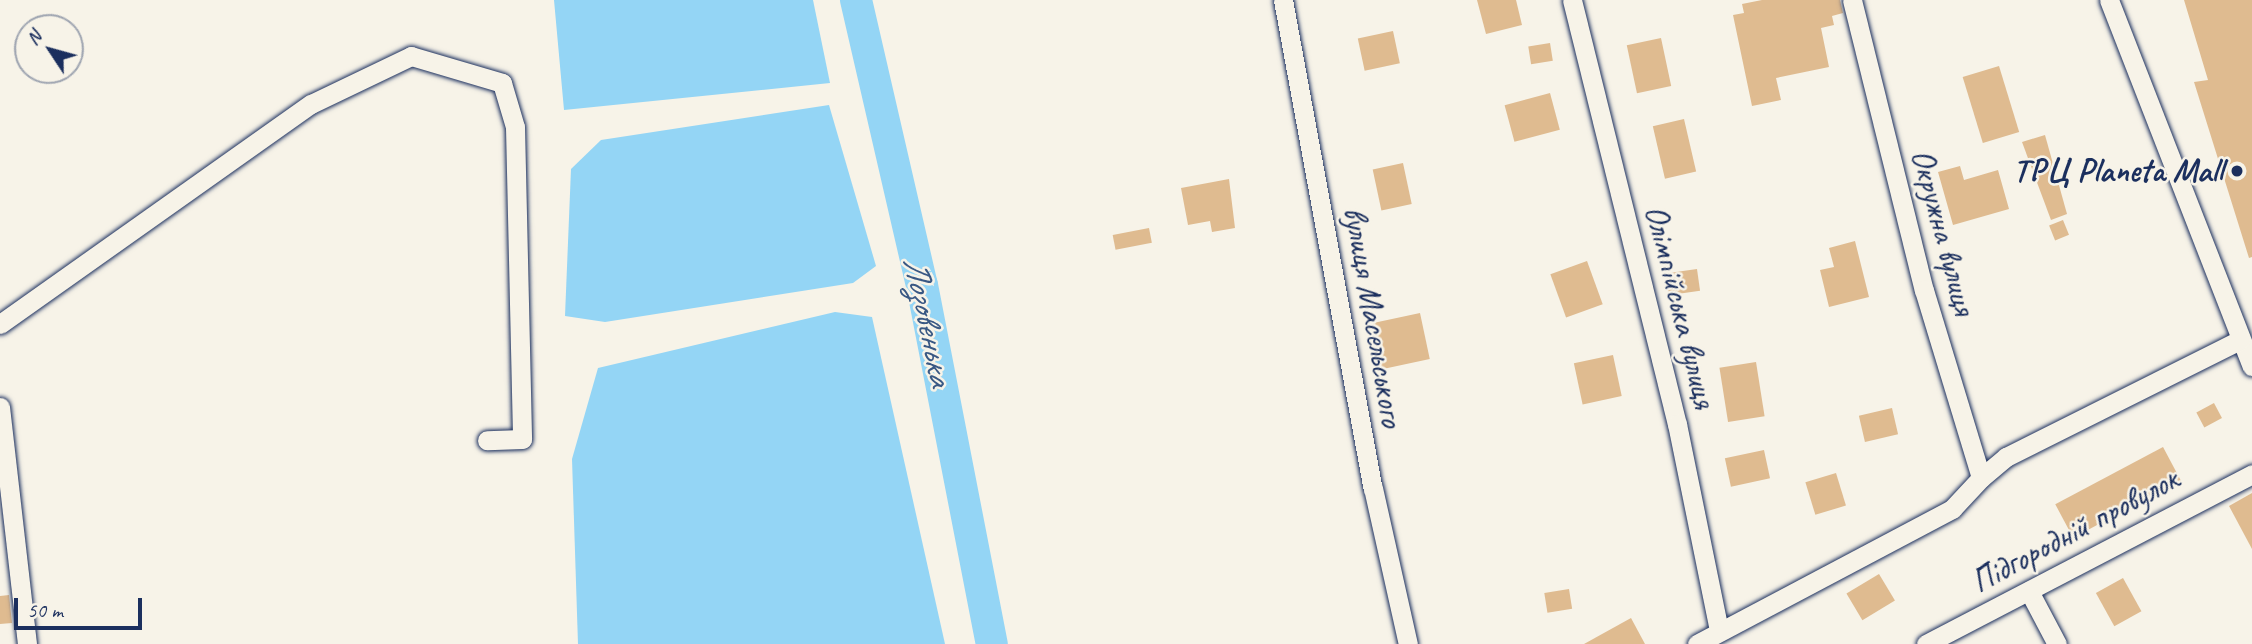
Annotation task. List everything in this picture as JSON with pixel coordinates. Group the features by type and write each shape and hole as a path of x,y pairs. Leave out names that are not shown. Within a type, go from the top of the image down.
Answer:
{"street":[{"name":"вулиця Масельського","path":"1283,0 1373,488 1409,644"},
{"name":"Олімпійська вулиця","path":"1572,0 1676,424 1719,631"},
{"name":"Окружна вулиця","path":"1852,0 1924,290 1981,478"},
{"path":"2109,0 2252,366"},
{"path":"0,324 311,104 411,56 502,83 515,127 522,439 487,440"},
{"path":"1697,644 1952,509 1981,478 2006,457 2241,340"},
{"path":"0,407 27,644"},
{"name":"Підгородній провулок","path":"1926,644 2252,474"},
{"path":"2029,590 2057,644"}],"water":[{"path":"554,0 813,0 830,83 564,110"},
{"path":"829,105 876,266 853,283 605,322 565,316 571,169 601,140"},
{"path":"835,312 872,317 945,644 578,644 572,459 598,368"}],"building":[{"path":"1477,0 1516,0 1522,25 1486,34"},
{"path":"1762,0 1840,0 1843,13 1832,16 1834,25 1821,28 1829,67 1776,78 1781,100 1752,106 1733,15 1744,13 1742,4"},
{"name":"ТРЦ Planeta Mall","path":"2184,0 2252,0 2252,257 2249,258 2194,82 2208,80"},
{"path":"1393,31 1400,63 1365,71 1358,38"},
{"path":"1661,38 1671,86 1637,93 1627,45"},
{"path":"1550,43 1553,61 1531,64 1528,46"},
{"path":"1999,66 2019,132 1983,143 1963,77"},
{"path":"1550,93 1560,130 1514,142 1505,105"},
{"path":"1684,119 1696,172 1665,179 1653,126"},
{"path":"2045,135 2067,214 2051,220 2022,142"},
{"path":"1403,163 1412,204 1381,211 1373,169"},
{"path":"1960,166 1964,180 1998,170 2009,209 1953,225 1938,172"},
{"path":"1229,179 1235,228 1212,232 1210,221 1188,225 1181,188"},
{"path":"2063,220 2069,235 2055,240 2049,226"},
{"path":"1149,228 1152,243 1116,250 1113,235"},
{"path":"1855,241 1869,297 1829,307 1820,270 1834,267 1829,248"},
{"path":"1587,261 1603,304 1566,318 1550,274"},
{"path":"1697,269 1700,291 1668,295 1665,273"},
{"path":"1420,313 1430,359 1382,369 1372,323"},
{"path":"1613,355 1622,396 1583,404 1574,363"},
{"path":"1756,362 1765,416 1728,422 1719,368"},
{"path":"2214,403 2222,418 2204,427 2196,412"},
{"path":"1892,408 1898,434 1865,442 1859,416"},
{"path":"2163,447 2181,481 2073,538 2055,504"},
{"path":"1764,450 1770,478 1731,487 1725,458"},
{"path":"1836,473 1846,506 1815,515 1805,482"},
{"path":"2252,493 2252,549 2229,506"},
{"path":"1879,574 1895,601 1862,620 1846,594"},
{"path":"2123,578 2141,611 2114,626 2096,593"},
{"path":"1569,589 1572,609 1547,613 1544,593"},
{"path":"9,595 12,623 0,624 0,596"},
{"path":"1631,618 1645,644 1584,644"}],"waterway":[{"name":"Лозовенька","path":"856,0 922,285 992,644"}],"place":[{"name":"ТРЦ Planeta Mall","path":"2237,171"}]}
